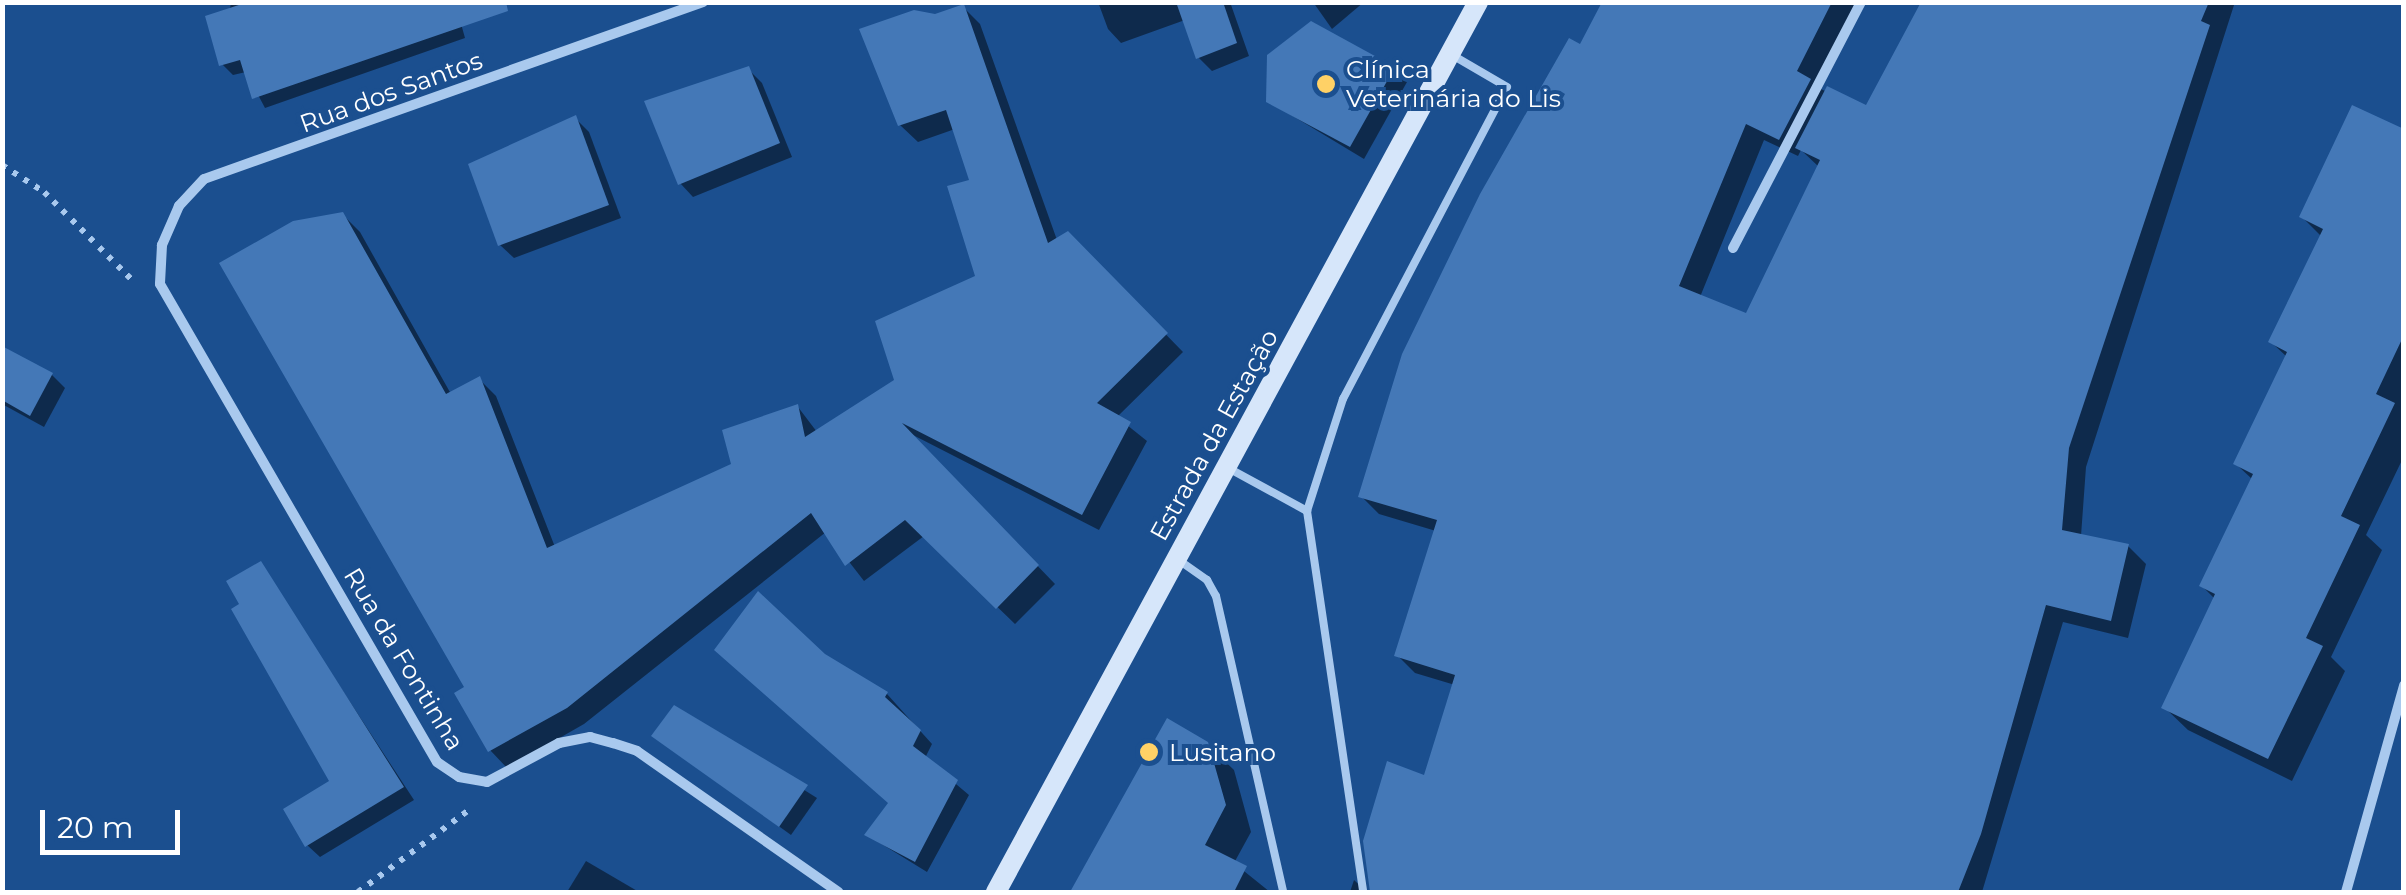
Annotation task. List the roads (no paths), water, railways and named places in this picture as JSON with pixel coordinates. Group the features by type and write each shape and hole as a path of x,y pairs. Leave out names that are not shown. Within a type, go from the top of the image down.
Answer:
{"main road":[{"name":"Estrada da Estação","path":"996,892 1478,2"}],"street":[{"name":"Rua dos Santos","path":"160,284 162,245 179,206 204,179 702,2"},
{"path":"1733,248 1861,2"},
{"name":"Rua da Fontinha","path":"160,284 437,762 459,777 487,782 559,742 590,737 613,743 637,751 838,892"},
{"path":"2346,892 2404,685"}],"lane":[{"path":"1363,892 1307,510 1343,399 1507,87 1450,54"},
{"path":"1226,467 1307,510"},
{"path":"1174,558 1208,580 1216,596 1284,892"}],"place":[{"name":"Clínica Veterinária do Lis","path":"1326,84"},
{"name":"Lusitano","path":"1149,752"}]}
